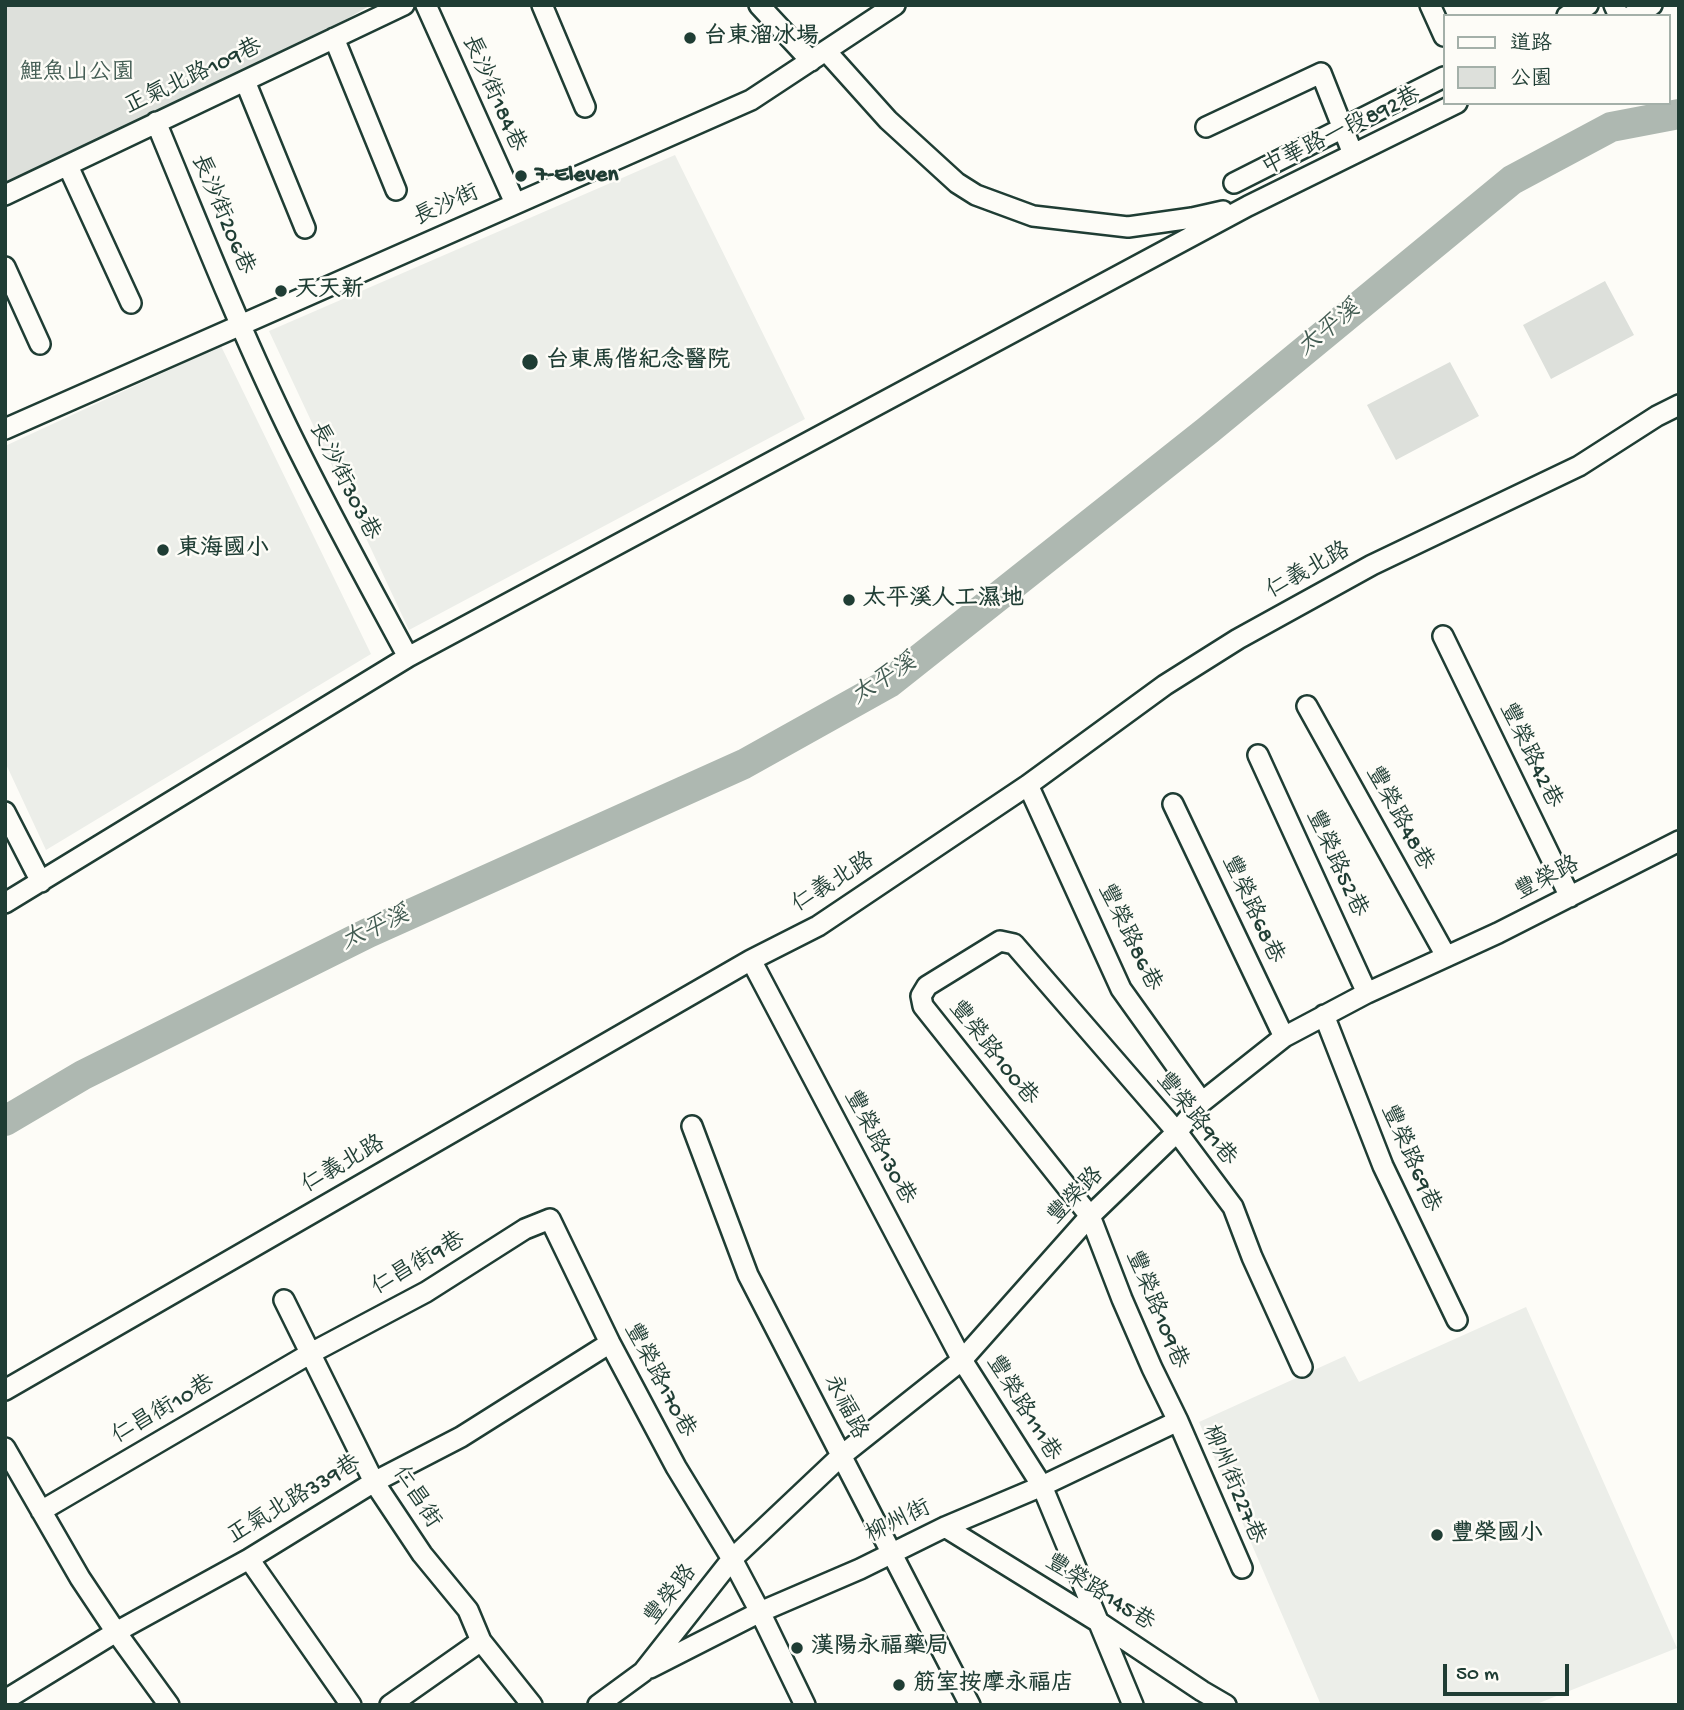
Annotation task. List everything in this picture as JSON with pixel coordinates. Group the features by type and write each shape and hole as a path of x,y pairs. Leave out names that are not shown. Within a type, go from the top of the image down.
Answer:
{"street":[{"name":"正氣北路109巷","path":"5,195 404,5"},
{"name":"長沙街184巷","path":"426,5 515,203"},
{"path":"760,5 957,183 976,195 1032,216 1128,227 1192,218 1248,206"},
{"name":"長沙街","path":"5,429 751,100 895,5"},
{"path":"1430,5 1442,32"},
{"path":"1571,14 1588,5"},
{"path":"1635,14 1652,5"},
{"path":"548,7 585,107"},
{"path":"334,38 396,190"},
{"path":"1206,127 1321,73 1353,154"},
{"path":"1234,183 1442,79"},
{"path":"245,80 305,228"},
{"name":"中華路一段892巷","path":"1248,206 1453,105"},
{"name":"長沙街206巷","path":"156,122 241,325"},
{"path":"68,166 131,303"},
{"path":"5,903 408,657 1248,206"},
{"path":"5,267 40,344"},
{"name":"長沙街303巷","path":"241,325 312,475 408,657"},
{"name":"仁義北路","path":"5,1390 751,960 818,926 1028,786 1165,685 1238,639 1373,565 1579,466 1679,405"},
{"name":"豐榮路42巷","path":"1443,636 1570,897"},
{"name":"豐榮路48巷","path":"1307,706 1446,956"},
{"name":"豐榮路52巷","path":"1258,755 1367,993"},
{"name":"豐榮路86巷","path":"1028,786 1121,989 1202,1102"},
{"name":"豐榮路68巷","path":"1173,804 1284,1037"},
{"path":"5,812 40,882"},
{"name":"豐榮路","path":"597,1705 643,1672 732,1559 841,1456 962,1360 1090,1216 1177,1132 1202,1102 1284,1037 1324,1015 1498,933 1679,841"},
{"name":"豐榮路91巷","path":"999,941 1014,944 1177,1132 1233,1208 1302,1367"},
{"name":"豐榮路100巷","path":"999,941 928,986 921,996 923,1006 1090,1216"},
{"name":"豐榮路130巷","path":"751,960 962,1360"},
{"name":"豐榮路69巷","path":"1324,1015 1383,1166 1457,1320"},
{"name":"永福路","path":"692,1126 748,1275 970,1705"},
{"name":"豐榮路109巷","path":"1090,1216 1147,1357 1178,1422"},
{"name":"豐榮路170巷","path":"550,1219 610,1343 676,1467 732,1559 805,1705"},
{"name":"仁昌街9巷","path":"311,1353 426,1292 525,1229 550,1219"},
{"name":"仁昌街","path":"284,1300 374,1482 422,1554 468,1610 481,1640 532,1705"},
{"name":"正氣北路339巷","path":"5,1700 116,1632 249,1559 374,1482 461,1437 610,1343"},
{"name":"仁昌街10巷","path":"41,1511 311,1353"},
{"name":"豐榮路111巷","path":"962,1360 1042,1486 1133,1705"},
{"name":"柳州街","path":"643,1672 760,1612 1178,1422"},
{"name":"柳州街227巷","path":"1178,1422 1242,1568"},
{"path":"5,1448 80,1578 169,1705"},
{"name":"豐榮路145巷","path":"944,1527 1226,1705"},
{"path":"249,1559 351,1705"},
{"path":"390,1705 481,1640"}],"shaded area":[{"name":"台東馬偕紀念醫院","path":"675,155 805,419 409,630 269,331"},
{"name":"東海國小","path":"221,346 371,654 46,850 5,762 5,446"},
{"name":"豐榮國小","path":"1526,1307 1677,1648 1534,1705 1321,1705 1199,1422 1345,1356 1359,1382"}],"green space":[{"name":"鯉魚山公園","path":"5,5 371,5 310,40 5,183"},
{"path":"1605,281 1634,335 1551,379 1523,325"},
{"path":"1450,362 1479,416 1396,460 1367,405"}],"waterway":[{"name":"太平溪","path":"5,1121 83,1075 368,933 744,764 889,683 1207,431 1512,180 1611,127 1679,114"}],"place":[{"name":"台東溜冰場","path":"690,38"},
{"name":"7-Eleven","path":"521,176"},
{"name":"天天新","path":"281,291"},
{"name":"台東馬偕紀念醫院","path":"530,362"},
{"name":"東海國小","path":"163,550"},
{"name":"太平溪人工濕地","path":"849,600"},
{"name":"豐榮國小","path":"1437,1535"},
{"name":"漢陽永福藥局","path":"797,1648"},
{"name":"筋室按摩永福店","path":"899,1685"}]}
